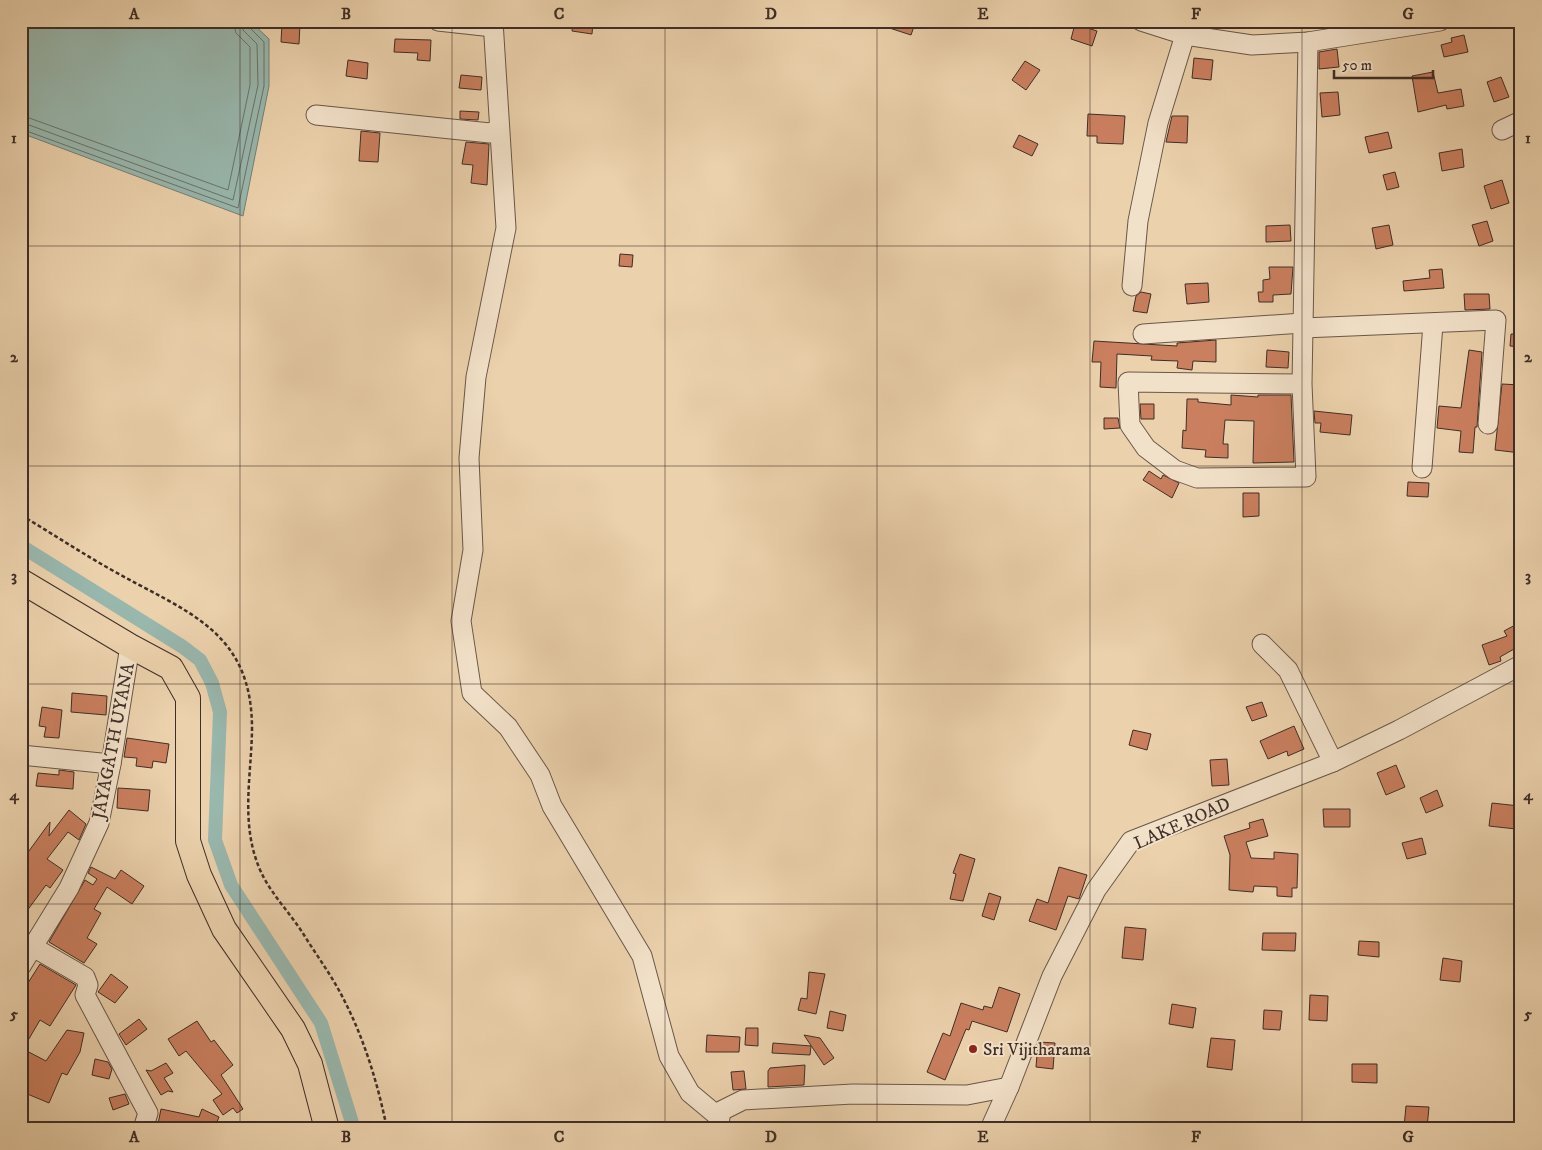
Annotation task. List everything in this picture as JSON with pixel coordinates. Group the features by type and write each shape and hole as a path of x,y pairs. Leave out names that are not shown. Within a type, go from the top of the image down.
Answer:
{"main road":[{"path":"21,581 130,646 171,668 188,698 188,841 199,875 224,929 293,1029 310,1064 327,1129"}],"street":[{"path":"438,21 493,24 506,228 476,377 469,458 473,550 461,621 472,693 508,728 540,775 552,806 642,956 669,1056 690,1093 720,1123"},
{"path":"1141,21 1185,35 1252,44 1308,42 1440,21"},
{"path":"1132,286 1138,221 1156,133 1185,35"},
{"path":"1302,384 1128,382 1130,425 1146,448 1175,470 1197,478 1306,477 1302,384 1308,42"},
{"path":"316,115 490,133 499,129"},
{"path":"1502,130 1521,121"},
{"path":"1143,334 1303,325 1433,324 1496,320 1488,424"},
{"path":"1422,468 1433,324"},
{"path":"1262,644 1288,670 1334,762"},
{"name":"JAYAGATH UYANA","path":"21,966 69,888 99,823 111,764 130,646"},
{"name":"LAKE ROAD","path":"990,1129 1009,1087 1052,976 1096,890 1130,841 1334,762 1399,730 1521,664"},
{"path":"21,755 111,764"},
{"path":"33,947 84,976 88,984 85,995 148,1113 144,1129"},
{"path":"720,1123 719,1112 743,1100 853,1094 967,1095 1009,1087"}],"path":[{"path":"21,515 110,569 193,613 221,637 239,663 251,704 252,731 247,827 252,848 261,873 303,933 343,998 378,1087 388,1129"}],"water":[{"path":"21,21 250,21 269,39 269,86 243,216 21,133"}],"building":[{"path":"573,21 593,22 592,34 572,31"},
{"path":"875,21 916,21 911,35 874,23"},
{"path":"282,23 300,24 299,44 281,42"},
{"path":"1075,24 1097,31 1092,46 1071,39"},
{"path":"1464,35 1468,52 1444,57 1441,45 1452,42 1451,38"},
{"path":"395,39 431,40 430,61 417,60 418,53 394,52"},
{"path":"1337,49 1339,67 1319,69 1319,52"},
{"path":"1194,58 1213,60 1211,80 1192,78"},
{"path":"348,60 368,63 367,79 346,76"},
{"path":"1025,61 1040,70 1026,90 1012,80"},
{"path":"1433,72 1438,93 1461,89 1464,106 1447,109 1446,105 1418,112 1412,76"},
{"path":"461,75 482,77 481,90 459,88"},
{"path":"1501,77 1509,97 1494,102 1487,82"},
{"path":"1338,92 1340,115 1322,117 1320,93"},
{"path":"460,111 479,112 478,120 460,119"},
{"path":"1088,114 1125,116 1123,144 1097,143 1097,136 1087,136"},
{"path":"1172,116 1188,116 1187,143 1166,142"},
{"path":"361,131 380,133 378,162 359,161"},
{"path":"1388,132 1392,148 1369,153 1365,137"},
{"path":"1019,135 1038,144 1032,156 1013,147"},
{"path":"466,142 489,144 487,185 471,183 473,165 462,164"},
{"path":"1462,149 1464,167 1442,171 1439,153"},
{"path":"1395,172 1399,187 1387,190 1383,175"},
{"path":"1502,180 1509,203 1491,209 1484,186"},
{"path":"1487,221 1493,241 1479,246 1472,225"},
{"path":"1290,225 1291,241 1266,242 1266,226"},
{"path":"1389,225 1393,245 1376,249 1372,228"},
{"path":"620,254 633,255 632,267 619,266"},
{"path":"1269,267 1293,267 1291,294 1273,295 1273,302 1259,302 1258,292 1263,292 1263,280 1270,279"},
{"path":"1442,269 1444,288 1404,291 1403,281 1430,278 1429,270"},
{"path":"1208,283 1209,302 1187,304 1185,284"},
{"path":"1141,292 1151,294 1147,313 1133,311 1136,296"},
{"path":"1464,294 1489,294 1490,309 1465,310"},
{"path":"1511,334 1521,334 1521,347 1510,346"},
{"path":"1216,340 1216,362 1193,361 1192,370 1177,368 1178,361 1151,360 1152,356 1117,354 1116,388 1100,387 1101,362 1092,362 1094,341 1177,346 1177,343"},
{"path":"1267,350 1289,352 1288,368 1266,367"},
{"path":"1469,350 1482,352 1477,427 1475,427 1473,453 1459,452 1461,431 1437,428 1439,406 1461,408"},
{"path":"1502,384 1521,385 1517,428 1521,428 1521,453 1495,450"},
{"path":"1231,395 1258,397 1258,395 1291,395 1294,462 1253,463 1254,421 1225,420 1223,444 1228,444 1228,458 1205,457 1206,450 1182,448 1183,430 1186,431 1187,399 1231,405"},
{"path":"1140,404 1154,404 1154,419 1141,419"},
{"path":"1314,411 1352,415 1350,435 1320,432 1321,423 1315,423"},
{"path":"1104,418 1118,418 1120,428 1104,429"},
{"path":"1149,471 1161,479 1163,475 1179,483 1172,498 1143,480"},
{"path":"1408,482 1429,483 1428,497 1407,496"},
{"path":"1243,493 1259,493 1259,516 1243,517"},
{"path":"1517,624 1521,630 1521,645 1500,657 1501,661 1489,665 1482,645 1507,636 1504,631"},
{"path":"72,693 107,696 106,715 71,712"},
{"path":"1262,702 1267,716 1252,721 1246,707"},
{"path":"42,707 62,710 59,738 44,737 46,727 39,726"},
{"path":"1294,726 1304,749 1288,756 1287,751 1268,759 1260,741"},
{"path":"1133,730 1151,734 1147,750 1129,745"},
{"path":"127,738 169,744 166,763 153,761 152,768 136,766 137,758 124,757"},
{"path":"1227,759 1229,785 1212,786 1210,760"},
{"path":"1396,765 1405,787 1386,795 1377,773"},
{"path":"59,770 74,772 73,789 36,786 38,773 59,775"},
{"path":"118,788 150,790 148,811 117,808"},
{"path":"1437,790 1443,806 1426,813 1420,798"},
{"path":"1492,803 1519,806 1516,829 1489,826"},
{"path":"1323,809 1350,809 1350,827 1324,827"},
{"path":"69,810 86,824 79,840 68,832 47,859 63,870 50,888 46,885 21,919 21,862 50,822 49,836"},
{"path":"1263,819 1268,836 1246,842 1251,858 1274,859 1274,852 1298,854 1297,888 1292,888 1292,897 1277,896 1277,887 1254,886 1253,892 1229,890 1230,855 1224,836 1250,828 1249,823"},
{"path":"1422,838 1426,854 1407,859 1402,843"},
{"path":"960,854 975,859 963,901 950,899 956,874 953,873"},
{"path":"91,867 115,879 121,870 144,886 132,904 107,887 94,909 101,913 87,938 97,944 84,963 49,942 85,880 93,885 97,879 88,873"},
{"path":"1059,867 1087,875 1079,899 1068,896 1056,930 1029,921 1037,899 1048,903"},
{"path":"989,893 1001,897 994,920 982,916"},
{"path":"1125,927 1146,929 1143,960 1122,958"},
{"path":"1263,933 1296,933 1295,951 1262,950"},
{"path":"1359,941 1379,942 1379,957 1358,955"},
{"path":"1443,958 1462,961 1460,982 1440,980"},
{"path":"40,964 76,985 50,1026 40,1020 23,1049 46,1061 67,1030 84,1033 80,1052 67,1075 62,1073 49,1103 25,1093 27,1089 21,1086 21,994"},
{"path":"809,972 825,974 816,1014 798,1010 801,998 807,999"},
{"path":"111,974 128,987 115,1003 98,992"},
{"path":"999,987 1020,994 1007,1032 972,1021 969,1030 966,1029 945,1080 927,1072 943,1033 950,1036 961,1003 983,1010 984,1006 992,1008"},
{"path":"1310,995 1328,996 1327,1021 1309,1020"},
{"path":"1172,1004 1196,1008 1193,1028 1169,1024"},
{"path":"1264,1010 1282,1011 1280,1030 1263,1029"},
{"path":"830,1011 846,1015 843,1031 827,1028"},
{"path":"139,1019 147,1029 126,1045 119,1034"},
{"path":"197,1021 211,1042 214,1040 233,1065 221,1075 243,1109 237,1113 233,1108 223,1115 213,1100 222,1094 186,1051 179,1056 168,1039"},
{"path":"746,1028 758,1028 758,1046 745,1045"},
{"path":"707,1035 740,1037 739,1052 706,1052"},
{"path":"804,1035 820,1038 834,1058 824,1065"},
{"path":"1211,1038 1235,1040 1232,1070 1207,1067"},
{"path":"1038,1042 1055,1043 1053,1069 1036,1067"},
{"path":"773,1043 811,1046 810,1055 772,1053"},
{"path":"95,1059 108,1062 112,1069 109,1079 92,1075"},
{"path":"166,1063 173,1073 164,1078 173,1092 168,1091 161,1095 146,1070 151,1071"},
{"path":"1352,1064 1377,1064 1377,1083 1352,1082"},
{"path":"805,1065 804,1085 768,1087 768,1071 770,1068"},
{"path":"744,1071 746,1089 733,1090 731,1072"},
{"path":"125,1094 129,1104 113,1110 109,1098"},
{"path":"1406,1106 1429,1107 1427,1128 1404,1127"},
{"path":"161,1109 199,1117 202,1109 219,1117 214,1129 157,1129"}],"waterway":[{"path":"21,546 183,647 200,660 212,683 220,712 215,840 231,885 321,1023 354,1129"}],"place":[{"name":"Sri Vijitharama","path":"973,1049"}]}
